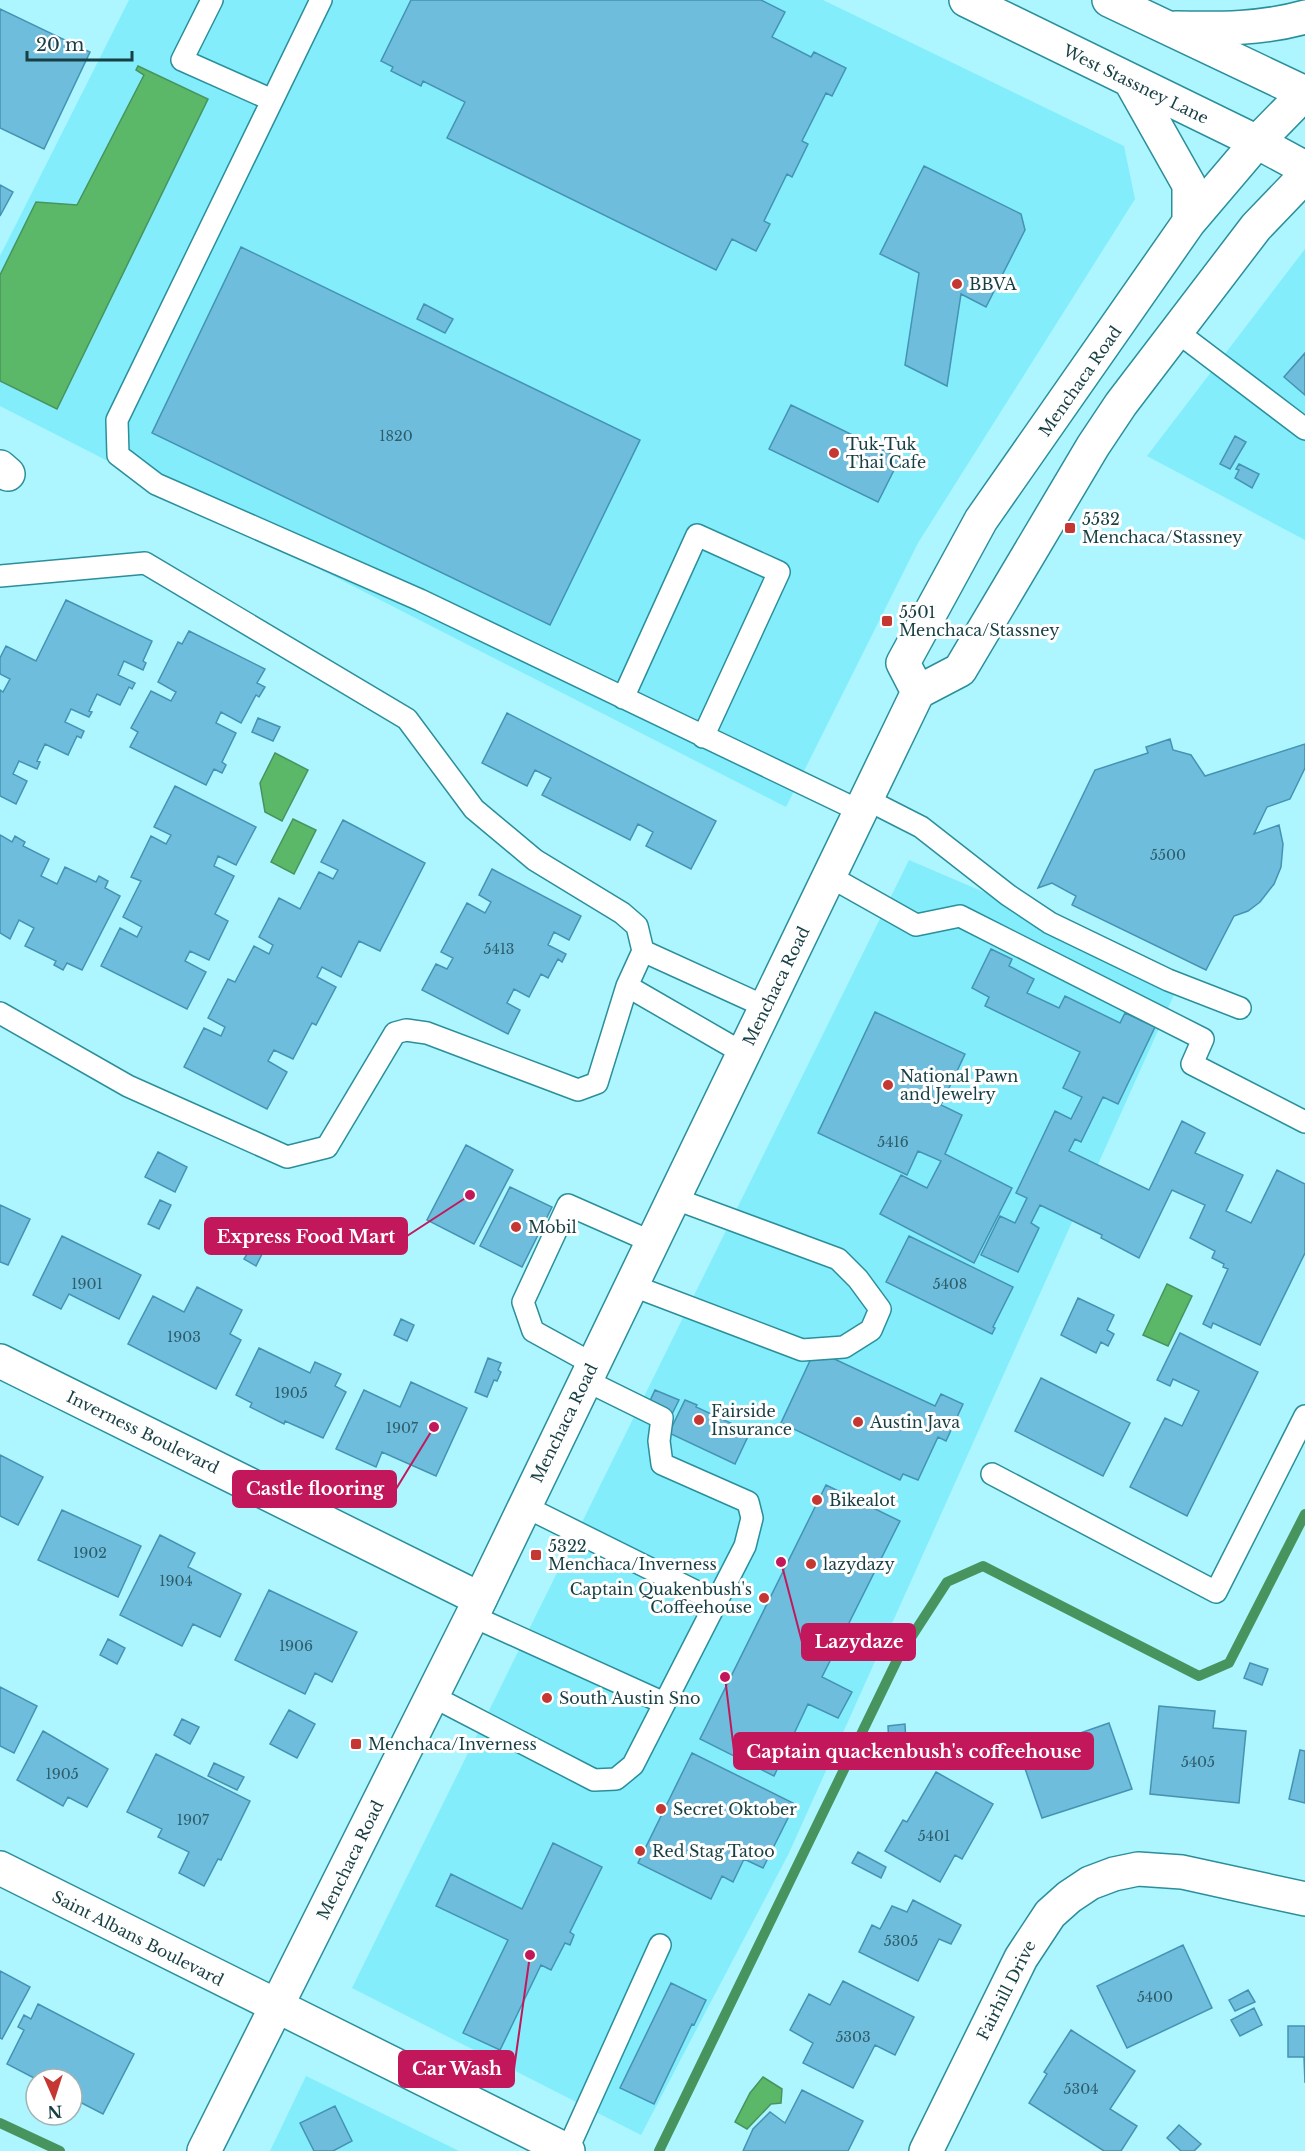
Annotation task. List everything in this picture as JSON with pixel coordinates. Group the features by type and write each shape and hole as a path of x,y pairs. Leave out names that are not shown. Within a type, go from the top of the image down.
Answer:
{"main road":[{"name":"West Stassney Lane","path":"966,0 1257,142 1305,168"},
{"path":"1109,0 1305,93"},
{"path":"1167,28 1228,29 1305,17"},
{"path":"1131,82 1189,185 1189,222"},
{"name":"Menchaca Road","path":"204,2151 476,1608 918,692 903,663 981,520 1189,222 1257,142 1305,93"},
{"path":"918,692 960,670 1093,446 1121,404 1256,227 1305,176"},
{"name":"Inverness Boulevard","path":"0,1361 476,1608"},
{"name":"Saint Albans Boulevard","path":"0,1868 568,2151"},
{"name":"Fairhill Drive","path":"926,2151 1021,1958 1050,1914 1090,1883 1114,1874 1138,1869 1182,1872 1305,1899"}],"lane":[{"path":"212,0 182,60 272,100"},
{"path":"321,0 117,420 118,455 156,484 420,600 703,736 863,805 921,827 1008,895 1050,923 1168,980 1240,1008"},
{"path":"1176,331 1305,429"},
{"path":"622,698 697,535 779,572 703,736"},
{"path":"0,576 145,563 407,719 474,809 535,860 622,913 637,926 643,951 627,986 597,1083 579,1090 427,1033 406,1030 395,1033 327,1147 287,1157 128,1086 0,1013"},
{"path":"829,876 916,925 960,916 1203,1039 1192,1065 1305,1122"},
{"path":"643,951 766,1007"},
{"path":"627,986 743,1053"},
{"path":"631,1285 802,1350 844,1347 871,1329 880,1309 858,1279 838,1259 673,1198"},
{"path":"432,1696 594,1780 616,1779 633,1765 745,1546 752,1518 748,1502 662,1464 659,1441 662,1418 589,1372 533,1331 523,1302 568,1205 652,1242"},
{"path":"992,1474 1216,1592 1305,1416"},
{"path":"524,1506 717,1602"},
{"path":"476,1608 664,1703"},
{"path":"568,2151 660,1945"}],"shaded area":[{"path":"129,0 823,0 1124,146 1135,199 918,543 786,807 0,406 0,256"},
{"path":"138,66 208,99 57,409 0,381 0,275 36,202 77,205 144,75 136,70"},
{"path":"1305,249 1305,540 1147,456"},
{"path":"275,753 308,770 282,821 265,812 260,783"},
{"path":"293,819 316,830 294,874 271,862"},
{"path":"909,860 1182,977 789,1853 641,2135 352,1988"},
{"path":"1167,1284 1192,1296 1168,1346 1143,1335"},
{"path":"306,2076 459,2151 270,2151"},
{"path":"763,2077 782,2089 781,2103 771,2104 747,2129 735,2122 750,2093"}],"building":[{"path":"411,0 761,0 785,12 772,37 811,57 814,52 846,68 832,96 826,93 802,141 808,144 792,177 787,174 764,221 770,224 756,251 732,239 716,270 447,138 465,102 423,81 421,86 391,71 393,67 381,61"},
{"path":"0,9 90,52 44,149 0,128"},
{"name":"BBVA","path":"924,166 1021,214 1025,230 986,307 961,294 947,386 905,365 919,273 880,254"},
{"path":"0,185 13,192 0,216"},
{"path":"241,247 640,440 550,625 152,433"},
{"path":"424,304 453,319 445,333 417,319"},
{"path":"1305,353 1305,395 1284,377"},
{"name":"Tuk-Tuk Thai Cafe","path":"791,405 900,458 878,502 769,449"},
{"path":"1235,436 1246,442 1230,469 1220,464"},
{"path":"1239,464 1259,474 1252,488 1235,478"},
{"path":"66,600 152,641 143,661 146,663 143,670 124,661 118,675 135,683 132,689 129,687 120,705 97,694 89,711 92,712 89,717 71,709 65,722 84,731 81,738 77,736 68,755 45,744 37,761 40,762 37,769 19,761 13,774 27,781 16,804 0,796 0,690 3,692 10,679 0,674 0,658 6,646 36,661"},
{"path":"189,631 265,669 257,683 265,687 259,697 256,695 241,723 221,712 216,723 236,733 222,762 226,765 222,773 214,769 206,785 130,747 138,732 131,728 151,691 171,701 176,692 158,682 178,642 182,644"},
{"path":"507,713 716,821 691,869 646,846 653,832 638,824 630,840 542,795 551,778 535,770 527,786 482,763"},
{"path":"258,718 280,727 273,741 252,732"},
{"path":"1170,739 1173,750 1191,755 1205,776 1305,744 1305,768 1290,799 1267,807 1254,834 1279,825 1283,844 1281,867 1274,884 1260,902 1248,911 1234,916 1206,970 1072,905 1076,896 1052,883 1038,888 1095,770 1148,753 1146,747"},
{"path":"175,786 256,827 236,865 218,856 214,866 234,876 215,914 228,921 209,960 190,951 185,961 206,972 187,1009 101,966 120,928 137,937 142,927 123,917 141,881 131,877 151,836 166,844 171,835 154,827"},
{"path":"343,820 425,863 380,951 359,941 341,977 322,967 317,977 336,987 316,1025 312,1023 293,1059 274,1050 268,1061 287,1072 267,1109 184,1067 204,1028 221,1036 225,1027 208,1018 228,979 235,982 254,946 269,954 273,945 259,937 279,898 300,909 319,872 333,879 338,870 321,862"},
{"path":"0,835 12,842 15,836 25,842 23,846 49,859 41,876 57,884 65,867 96,882 99,876 108,881 105,888 120,896 82,970 67,963 63,970 54,965 56,961 25,946 34,928 19,920 10,939 0,933"},
{"path":"492,869 581,916 569,940 554,932 548,945 566,954 562,962 558,959 548,978 541,974 529,997 514,989 507,1003 520,1010 508,1034 422,990 436,964 447,969 453,958 441,952 467,903 485,913 491,902 479,895"},
{"path":"991,949 1012,959 1009,966 1034,979 1027,993 1059,1008 1065,996 1120,1023 1125,1013 1155,1027 1118,1104 1103,1097 1081,1142 1075,1139 1069,1151 1149,1190 1182,1121 1205,1133 1195,1153 1243,1175 1226,1211 1251,1223 1277,1170 1305,1184 1305,1253 1260,1345 1213,1323 1211,1328 1203,1324 1228,1269 1223,1267 1224,1264 1212,1258 1215,1251 1190,1238 1205,1205 1172,1190 1139,1258 1101,1238 1102,1235 1040,1205 1031,1223 1039,1228 1018,1272 981,1255 1000,1216 1015,1223 1027,1198 1016,1193 1055,1111 1071,1119 1082,1097 1063,1088 1080,1052 985,1006 989,997 972,988"},
{"path":"875,1012 965,1054 941,1105 962,1115 945,1154 1012,1188 974,1263 880,1214 901,1175 927,1188 941,1161 918,1151 907,1175 818,1133"},
{"path":"466,1145 513,1170 474,1244 427,1220"},
{"path":"158,1152 187,1167 175,1192 145,1177"},
{"name":"Mobil","path":"510,1187 552,1207 522,1267 480,1246"},
{"path":"160,1200 171,1205 159,1229 148,1224"},
{"path":"0,1205 30,1219 8,1265 0,1262"},
{"path":"62,1236 141,1275 119,1319 69,1294 61,1309 33,1295"},
{"path":"909,1236 1013,1287 993,1327 995,1328 992,1334 886,1282"},
{"path":"252,1246 263,1252 256,1266 244,1259"},
{"path":"197,1287 242,1310 230,1334 241,1340 216,1389 128,1344 153,1296 184,1312"},
{"path":"1078,1298 1114,1315 1107,1330 1114,1334 1108,1346 1101,1342 1096,1353 1061,1335"},
{"path":"401,1319 414,1325 407,1341 394,1335"},
{"path":"1180,1333 1258,1372 1187,1516 1130,1487 1165,1418 1182,1426 1199,1391 1173,1379 1170,1386 1157,1380"},
{"path":"259,1348 310,1373 315,1362 341,1374 335,1386 346,1392 323,1438 285,1421 284,1424 250,1407 252,1403 236,1395"},
{"path":"815,1350 935,1406 941,1394 963,1404 946,1441 938,1437 918,1480 903,1474 900,1480 781,1423"},
{"path":"488,1358 501,1363 498,1370 501,1372 497,1381 494,1380 487,1397 475,1392"},
{"path":"1041,1378 1130,1423 1103,1476 1015,1431"},
{"path":"411,1382 467,1408 436,1476 382,1452 376,1467 336,1449 364,1390 400,1407"},
{"path":"655,1390 679,1400 672,1414 649,1403"},
{"name":"Fairside Insurance","path":"685,1400 750,1432 735,1464 669,1433"},
{"path":"0,1455 43,1477 18,1525 0,1516"},
{"path":"826,1485 900,1521 822,1677 852,1692 838,1718 808,1704 774,1776 700,1739"},
{"path":"62,1510 141,1546 118,1597 38,1560"},
{"path":"160,1535 195,1553 188,1567 241,1594 220,1637 193,1624 182,1646 120,1615"},
{"path":"269,1590 357,1632 332,1682 315,1673 305,1694 235,1660"},
{"path":"108,1639 125,1648 117,1664 100,1655"},
{"path":"1250,1663 1268,1669 1262,1685 1244,1678"},
{"path":"0,1687 37,1706 14,1753 0,1746"},
{"path":"1159,1706 1215,1711 1213,1728 1246,1731 1239,1803 1150,1794"},
{"path":"289,1710 315,1724 297,1758 270,1744"},
{"path":"182,1719 199,1727 190,1744 174,1735"},
{"path":"1109,1723 1132,1789 1042,1818 1020,1754"},
{"path":"905,1724 906,1745 889,1747 888,1726"},
{"path":"43,1731 108,1769 87,1807 68,1797 63,1806 17,1780"},
{"path":"1300,1750 1305,1751 1305,1803 1289,1799"},
{"path":"692,1753 795,1804 763,1868 744,1859 733,1882 722,1876 711,1899 638,1863"},
{"path":"156,1754 250,1801 221,1860 218,1859 204,1886 179,1873 189,1852 158,1837 162,1829 127,1812"},
{"path":"214,1763 244,1777 237,1790 208,1776"},
{"path":"936,1772 993,1804 962,1859 955,1855 940,1882 885,1851 903,1820 907,1822"},
{"path":"553,1843 602,1867 570,1932 574,1935 570,1945 565,1943 551,1970 541,1965 500,2050 463,2033 508,1940 436,1906 451,1874 522,1909"},
{"path":"858,1852 886,1867 881,1878 852,1863"},
{"path":"913,1900 961,1925 951,1944 939,1939 918,1981 859,1952 872,1925 880,1929 892,1906 907,1912"},
{"path":"1183,1945 1212,2008 1127,2048 1097,1986"},
{"path":"0,1971 30,1987 2,2039 0,2038"},
{"path":"843,1981 914,2017 895,2055 875,2045 853,2088 803,2063 813,2043 790,2030 809,1994 830,2005"},
{"path":"671,1983 706,2000 654,2104 620,2088"},
{"path":"1248,1990 1255,2002 1235,2011 1229,2000"},
{"path":"38,2004 134,2054 103,2114 84,2104 84,2067 24,2067 24,2073 7,2064 24,2030 18,2027 24,2015 31,2019"},
{"path":"1254,2008 1262,2025 1240,2036 1231,2020"},
{"path":"1288,2026 1305,2026 1305,2083 1304,2057 1288,2057"},
{"path":"1071,2030 1135,2071 1110,2109 1137,2126 1121,2151 1104,2151 1029,2103 1047,2074 1044,2072"},
{"path":"802,2090 863,2121 848,2151 743,2151 753,2129 770,2112 785,2123"},
{"path":"335,2106 352,2141 333,2151 314,2151 300,2123"},
{"path":"1179,2125 1201,2144 1194,2151 1181,2151 1167,2138"}],"waterway":[{"path":"659,2151 899,1656 947,1582 983,1566 1199,1676 1229,1663 1305,1514"},
{"path":"0,2123 60,2151"}],"place":[{"name":"BBVA","path":"957,284"},
{"name":"Tuk-Tuk Thai Cafe","path":"834,453"},
{"name":"5532 Menchaca/Stassney","path":"1070,528"},
{"name":"5501 Menchaca/Stassney","path":"887,621"},
{"name":"National Pawn and Jewelry","path":"888,1085"},
{"name":"Express Food Mart","path":"470,1195"},
{"name":"Mobil","path":"516,1227"},
{"name":"Fairside Insurance","path":"699,1420"},
{"name":"Austin Java","path":"858,1422"},
{"name":"Castle flooring","path":"434,1427"},
{"name":"Bikealot","path":"817,1500"},
{"name":"5322 Menchaca/Inverness","path":"536,1555"},
{"name":"Lazydaze","path":"781,1562"},
{"name":"lazydazy","path":"811,1564"},
{"name":"Captain Quakenbush's Coffeehouse","path":"764,1598"},
{"name":"Captain quackenbush's coffeehouse","path":"725,1677"},
{"name":"South Austin Sno","path":"547,1698"},
{"name":"Menchaca/Inverness","path":"356,1744"},
{"name":"Secret Oktober","path":"661,1809"},
{"name":"Red Stag Tatoo","path":"640,1851"},
{"name":"Car Wash","path":"530,1955"}]}
